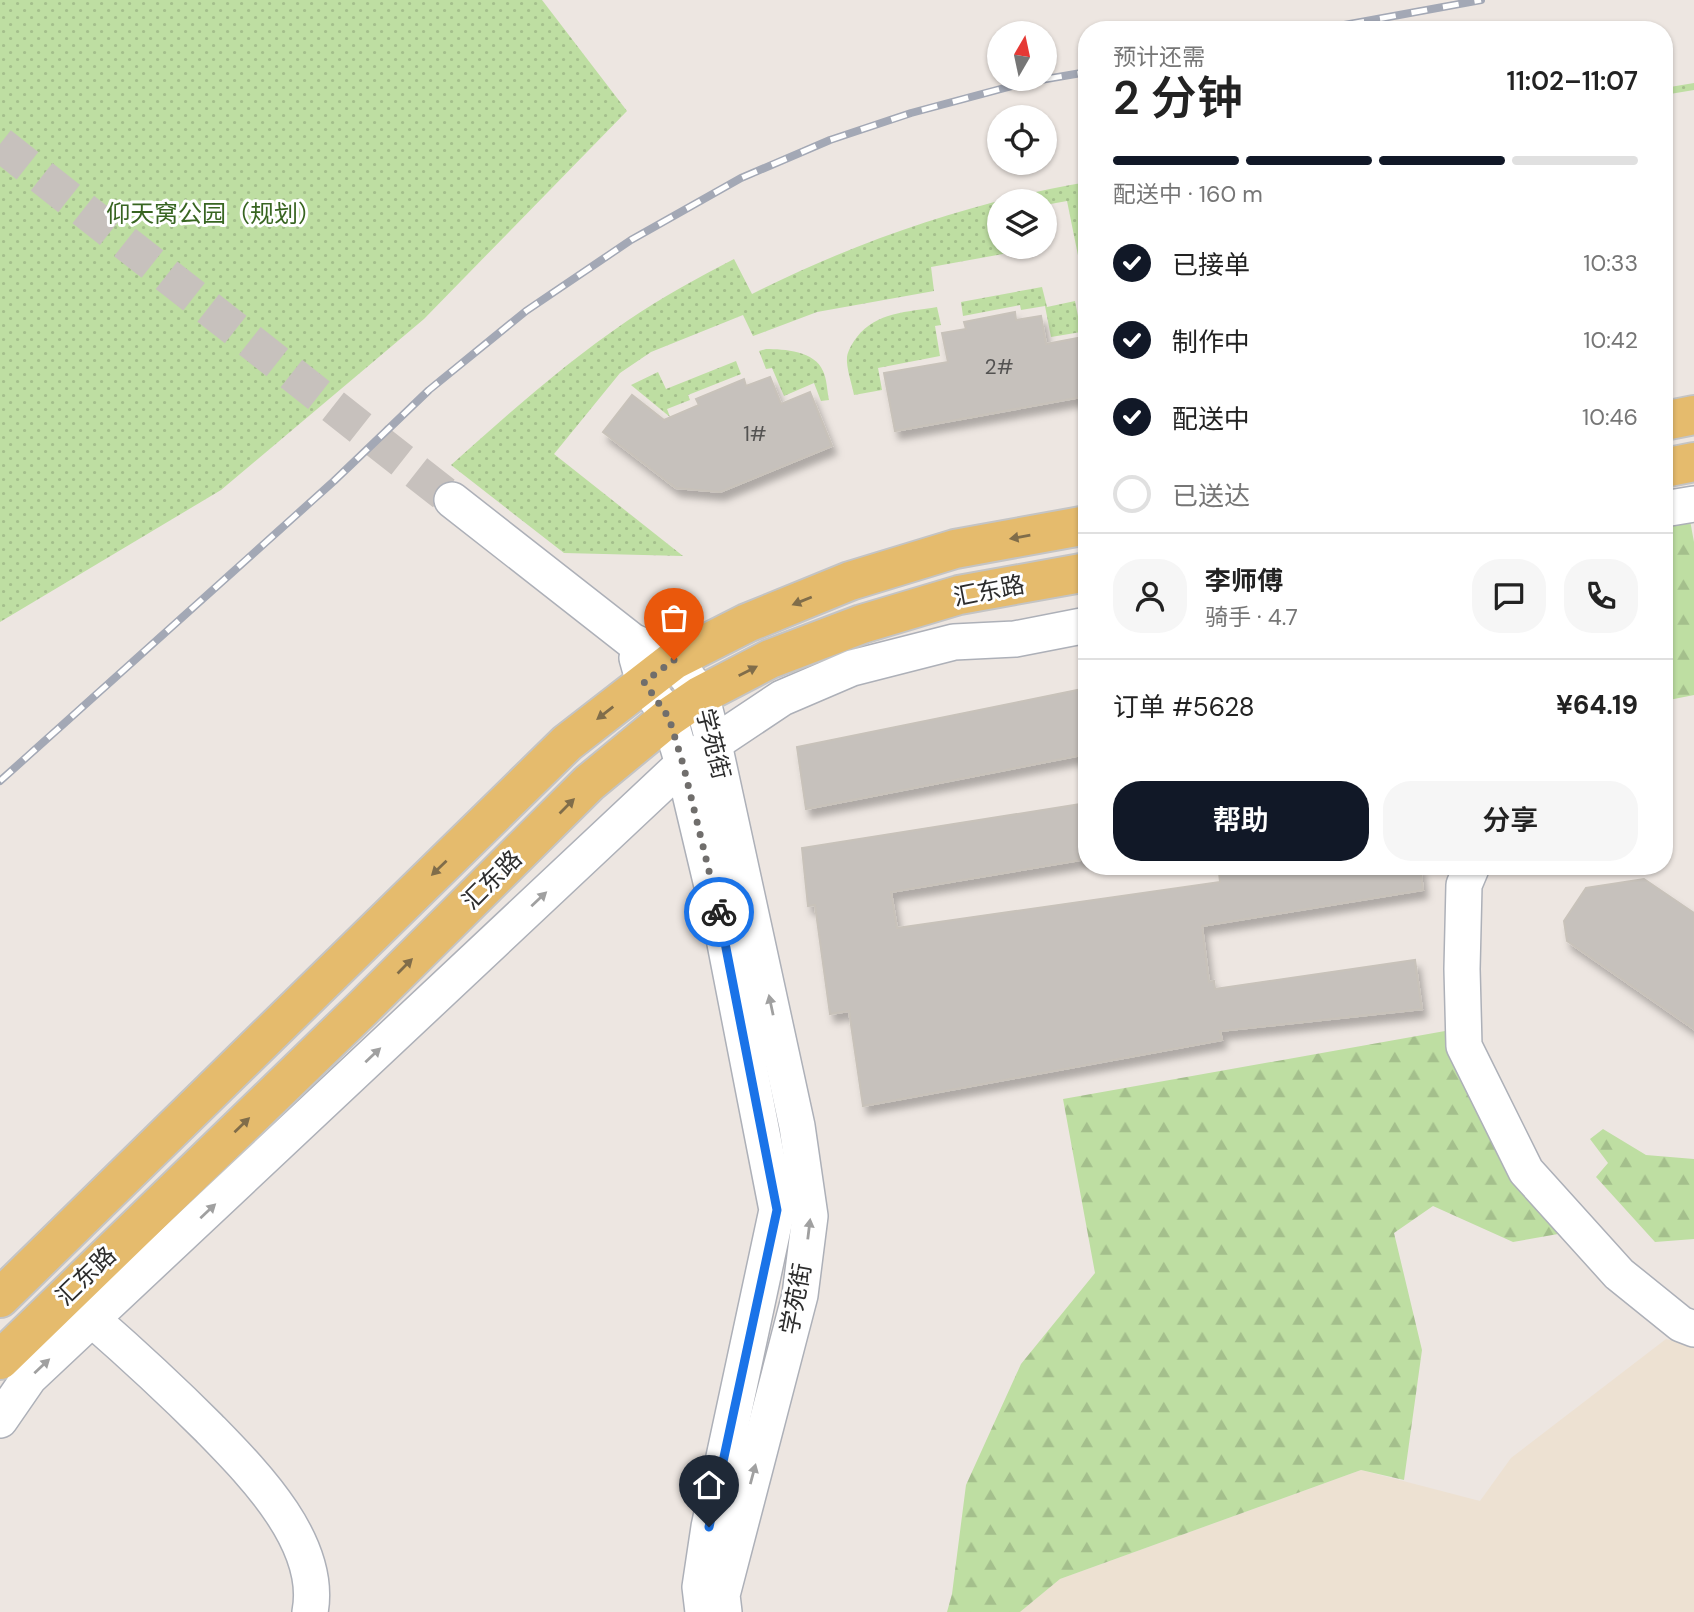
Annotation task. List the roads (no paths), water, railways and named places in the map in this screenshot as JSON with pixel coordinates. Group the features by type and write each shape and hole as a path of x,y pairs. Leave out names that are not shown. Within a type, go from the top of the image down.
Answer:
{"main road":[{"path":"1673,419 1694,415"},
{"path":"1673,466 1694,462"},
{"name":"汇东路","path":"0,1298 567,743 674,660 747,623 850,581 955,549 1078,527"},
{"name":"汇东路","path":"0,1360 363,1008 589,783 669,718 701,695 771,659 862,624 959,595 1078,574"}],"street":[{"path":"452,500 632,641"},
{"path":"1673,508 1694,504"},
{"path":"0,1420 29,1378 683,764 782,698 852,668 954,642 1015,639 1078,627"},
{"name":"学苑街","path":"632,641 674,660 701,695 797,1126 810,1216 800,1294 722,1595 724,1612"},
{"name":"学苑街","path":"632,641 644,682 669,718 683,764 722,928 777,1210 709,1527 700,1587 703,1612"},
{"path":"1468,875 1464,885 1464,1046 1526,1171 1619,1274 1681,1324 1694,1329"},
{"path":"92,1319 170,1388 259,1479 290,1525 311,1578 310,1612"}],"tunnel":[{"path":"0,144 452,500"}],"railway":[{"path":"1366,21 1481,0"},
{"path":"0,781 334,481 429,390 526,311 631,240 741,178 830,140 911,113 1023,83 1078,74"}],"park label":[{"name":"仰天窝公园（规划）","path":"214,214"}]}
